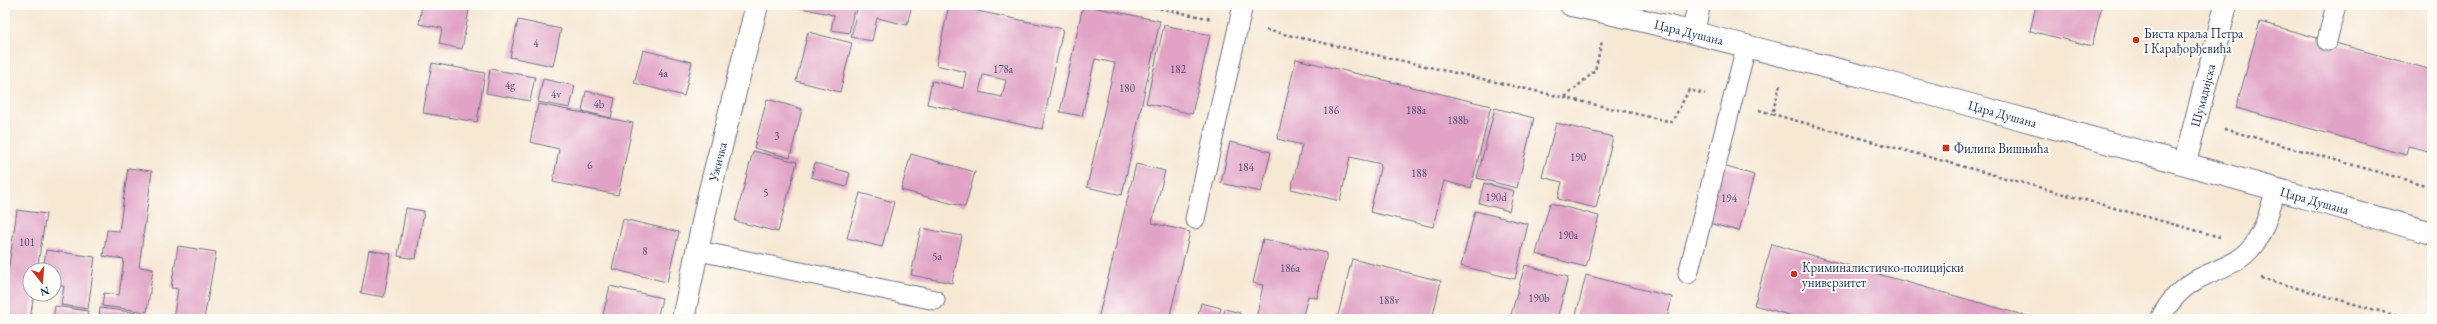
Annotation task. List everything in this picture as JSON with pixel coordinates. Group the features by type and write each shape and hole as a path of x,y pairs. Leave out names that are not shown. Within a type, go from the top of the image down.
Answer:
{"main road":[{"name":"Ужичка","path":"683,319 708,198 757,5"},
{"name":"Цара Душана","path":"1571,5 1692,32 2185,162 2432,233"},
{"path":"1692,32 1699,5"},
{"name":"Шумадијска","path":"2185,162 2226,5"}],"lane":[{"path":"1196,219 1243,5"},
{"path":"2327,41 2336,5"},
{"path":"1688,274 1746,47"},
{"path":"2160,319 2169,302 2186,287 2205,275 2234,263 2252,247 2263,229 2276,189"},
{"path":"698,251 935,300"}],"path":[{"path":"1142,5 1239,24 1672,122 1689,90 2228,239 2234,263 2246,274 2408,319"},
{"path":"1565,97 1595,70 1609,13"},
{"path":"1772,114 1787,57"},
{"path":"2220,127 2432,187"}],"building":[{"path":"422,5 470,5 462,49 439,44 442,28 419,24"},
{"path":"855,5 849,33 831,30 834,15 791,6"},
{"path":"858,5 912,5 907,25 877,18 872,41 851,37"},
{"path":"949,5 1063,29 1042,129 927,104 932,81 963,88 966,72 936,65","holes":["983,75 1006,80 1002,97 979,92"]},
{"path":"1083,5 1160,21 1122,195 1087,187 1115,63 1095,59 1082,116 1060,112"},
{"path":"2036,5 2102,5 2092,46 2030,31"},
{"path":"518,20 561,29 553,66 510,57"},
{"path":"2260,22 2432,70 2432,152 2408,146 2406,155 2236,108"},
{"path":"1164,25 1210,35 1192,114 1146,103"},
{"path":"808,32 852,43 840,92 796,81"},
{"path":"643,50 692,62 684,96 634,83"},
{"path":"1296,59 1491,106 1471,188 1444,181 1433,227 1370,212 1381,164 1350,157 1340,201 1291,189 1302,145 1277,139"},
{"path":"432,63 485,73 477,122 423,113"},
{"path":"490,69 535,77 530,101 486,93"},
{"path":"543,79 575,86 570,108 538,102"},
{"path":"586,91 615,98 611,118 582,111"},
{"path":"767,99 802,109 790,158 754,148"},
{"path":"538,104 633,123 618,195 553,182 559,149 530,142"},
{"path":"1495,108 1534,118 1517,188 1477,178"},
{"path":"1556,123 1613,137 1596,208 1558,199 1562,182 1542,177"},
{"path":"1230,142 1271,152 1261,192 1221,183"},
{"path":"753,151 797,162 778,232 735,221"},
{"path":"911,154 975,172 965,207 901,190"},
{"path":"815,163 850,173 846,187 811,177"},
{"path":"1136,164 1165,171 1152,223 1190,232 1169,319 1098,319"},
{"path":"1720,165 1754,175 1739,231 1705,222"},
{"path":"128,168 152,171 139,267 153,269 147,312 102,306 104,293 119,295 124,259 103,256 107,230 119,231"},
{"path":"1484,183 1514,191 1509,211 1479,203"},
{"path":"860,193 894,202 882,247 847,238"},
{"path":"1550,203 1599,216 1586,267 1536,254"},
{"path":"406,208 424,211 416,259 398,256"},
{"path":"17,210 46,214 38,262 22,262 22,302 33,302 30,319 5,319 5,293"},
{"path":"1475,211 1528,224 1515,279 1461,266"},
{"path":"623,219 679,232 667,282 612,269"},
{"path":"921,228 962,236 952,283 911,275"},
{"path":"1263,239 1327,253 1317,298 1308,296 1302,319 1256,319 1263,285 1253,283"},
{"name":"Криминалистичко-полицијски универзитет","path":"1772,244 2037,319 1803,319 1754,305"},
{"path":"178,246 216,252 204,319 173,319 178,289 171,288"},
{"path":"46,250 95,257 88,309 61,305 64,286 62,286 62,262 44,262"},
{"path":"369,250 391,254 384,297 361,293"},
{"path":"1352,259 1441,281 1432,319 1337,319"},
{"path":"1525,265 1568,277 1557,319 1510,318"},
{"path":"1586,275 1672,297 1667,319 1575,319"},
{"path":"610,286 662,298 657,319 602,319"},
{"path":"1201,303 1221,308 1218,319 1197,319"},
{"path":"55,306 88,311 86,319 53,319"},
{"path":"100,308 147,314 147,319 99,319"},
{"path":"1225,309 1240,313 1239,319 1222,319"}],"place":[{"name":"Биста краља Петра I Карађорђевића","path":"2136,40"},
{"name":"Филипа Вишњића","path":"1946,148"},
{"name":"Криминалистичко-полицијски универзитет","path":"1794,274"}]}
